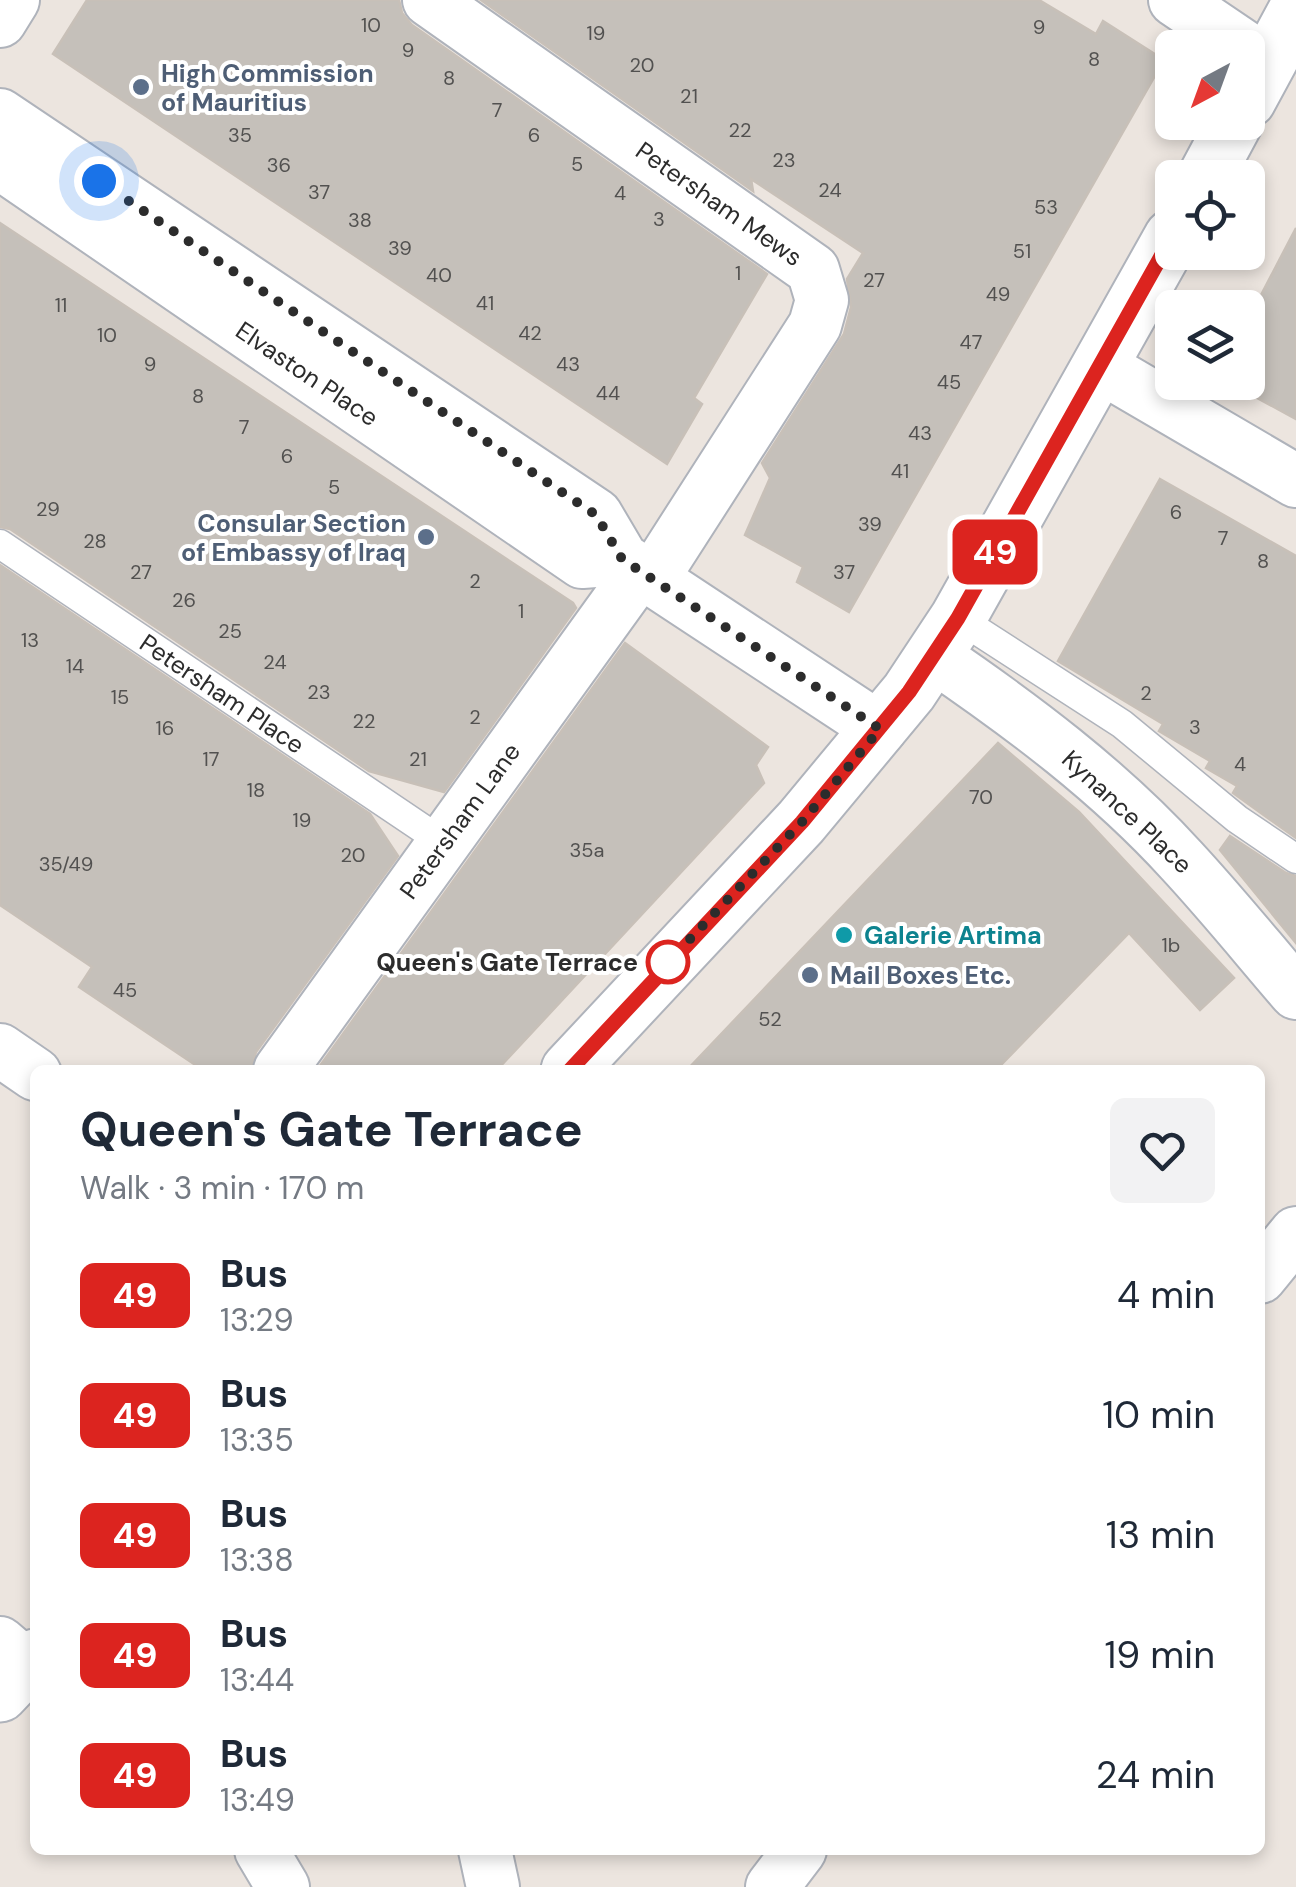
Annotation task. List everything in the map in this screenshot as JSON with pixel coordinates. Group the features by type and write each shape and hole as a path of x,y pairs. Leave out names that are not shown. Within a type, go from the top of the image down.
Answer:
{"main road":[{"path":"574,1065 802,822 880,729 946,637 1155,268"}],"street":[{"path":"0,21 13,0"},
{"name":"Petersham Mews","path":"429,0 813,270 822,300 815,326 638,570"},
{"path":"1175,0 1270,46"},
{"name":"Elvaston Place","path":"0,115 596,515 638,570 880,729"},
{"name":"Elvaston Place","path":"0,163 582,562 638,570"},
{"path":"1101,366 1296,481"},
{"name":"Petersham Lane","path":"284,1065 638,570"},
{"name":"Kynance Place","path":"946,637 1006,705 1092,775 1179,858 1296,993"},
{"path":"0,1050 30,1071"},
{"path":"1265,1271 1296,1233"},
{"path":"264,1855 284,1887"},
{"path":"486,1855 493,1887"},
{"path":"772,1887 796,1855"}],"lane":[{"name":"Petersham Place","path":"0,544 444,843"},
{"path":"946,637 1122,724 1237,819 1296,859"}],"building":[{"path":"87,0 399,0 402,13 412,25 767,274 694,398 702,404 667,464 53,54"},
{"path":"481,0 1039,0 1096,34 1103,21 1155,54 1155,76 849,612 797,582 803,567 745,535 770,478 762,463 844,334 851,307 847,279 863,253 751,179 753,191"},
{"path":"0,223 573,603 576,608 444,792 369,771 10,529 0,527"},
{"path":"1296,228 1296,419 1261,400 1265,400 1264,290"},
{"path":"1160,479 1296,556 1296,838 1233,793 1237,786 1206,768 1210,761 1159,731 1163,724 1058,661"},
{"path":"0,565 370,814 398,856 256,1052 252,1065 196,1065 79,987 92,967 0,905"},
{"path":"625,643 768,747 756,765 764,783 502,1065 321,1065"},
{"path":"998,743 1079,812 1234,978 1200,1010 1129,933 1001,1065 692,1065"},
{"path":"1230,836 1296,876 1296,943 1220,850"}],"bus line":[{"name":"49","path":"575,1065 802,822 909,692 958,618 1155,269"}],"place":[{"name":"High Commission of Mauritius","path":"141,87"},
{"name":"Consular Section of Embassy of Iraq","path":"426,537"},
{"name":"Galerie Artima","path":"844,935"},
{"name":"Queen's Gate Terrace","path":"668,962"},
{"name":"Mail Boxes Etc.","path":"810,975"}],"route":[{"path":"99,181 596,515 622,559 880,729 802,822 668,962"}]}
